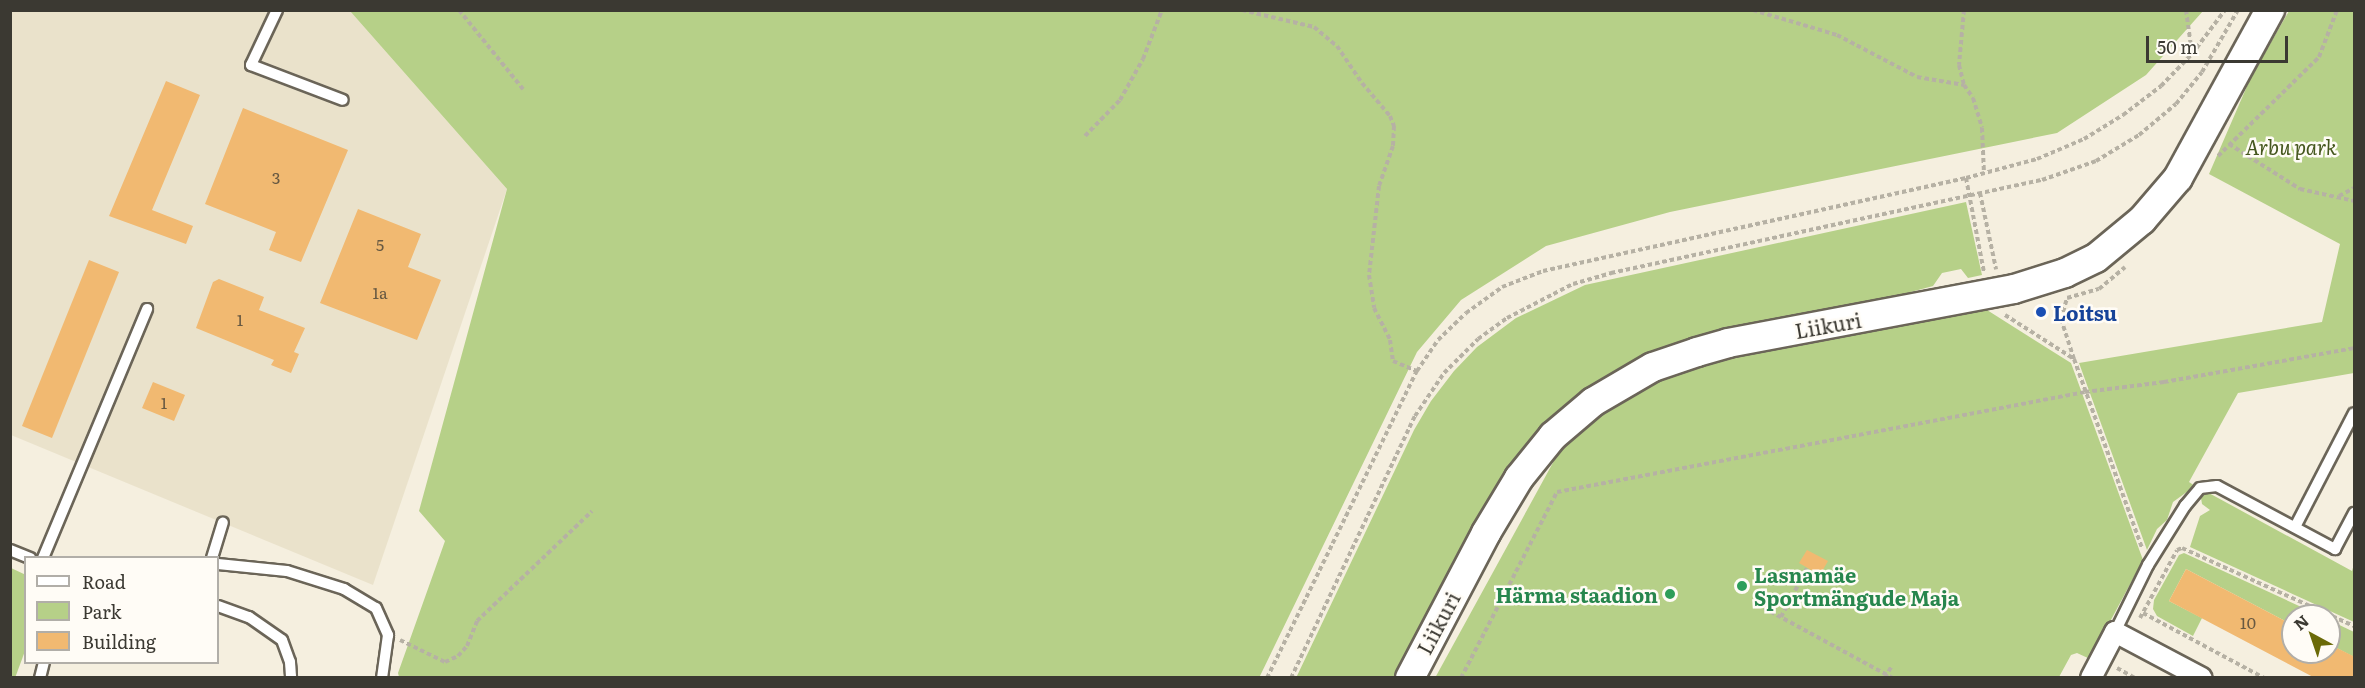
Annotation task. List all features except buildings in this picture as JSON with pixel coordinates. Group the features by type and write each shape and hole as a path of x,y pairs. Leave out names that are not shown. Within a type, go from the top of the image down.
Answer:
{"street":[{"name":"Liikuri","path":"1410,678 1486,533 1520,478 1553,436 1604,394 1653,367 1728,343 1999,300 2080,267 2114,245 2164,196 2194,151 2270,10"},
{"path":"2091,678 2115,632 2202,678"}],"lane":[{"path":"277,10 251,65 343,100"},
{"path":"44,556 147,309"},
{"path":"2295,527 2355,413"},
{"path":"2115,632 2148,565 2185,506 2200,488 2217,486 2335,549 2355,513"},
{"path":"213,556 224,523"},
{"path":"10,550 25,556"},
{"path":"219,564 287,572 344,589 376,608 388,634 382,678"},
{"path":"219,606 249,617 282,640 290,662 291,678"}],"path":[{"path":"459,10 523,89"},
{"path":"1085,136 1120,100 1143,58 1162,10"},
{"path":"1242,10 1314,27 1337,46 1362,83 1390,116 1394,126 1393,146 1379,186 1369,275 1374,308 1390,340 1393,361 1417,371"},
{"path":"1753,10 1766,17 1837,35 1917,77 1964,85"},
{"path":"1964,10 1959,64 1964,85 1973,98 1982,128 1984,173"},
{"path":"2186,10 2192,54"},
{"path":"1267,678 1417,371 1438,340 1466,313 1502,287 1543,271 1966,178 2037,159 2084,139 2161,86 2192,54 2225,10"},
{"path":"1291,678 1415,416 1444,373 1478,339 1507,318 1573,284 1611,273 2042,180 2096,161 2139,135 2176,105 2202,72 2238,10"},
{"path":"2213,161 2319,57 2337,10"},
{"path":"2229,144 2300,189 2355,201"},
{"path":"1966,178 1999,300 2074,359 2148,565"},
{"path":"2338,196 2355,188"},
{"path":"1980,193 1999,300"},
{"path":"1461,678 1557,492 2085,392 2164,382 2355,348"},
{"path":"388,634 445,662 458,656 467,646 477,621 592,511"},
{"path":"2264,678 2143,613 2176,550 2182,548 2355,626"},
{"path":"1781,616 1807,568"},
{"path":"1764,608 1893,678"},
{"path":"2112,672 2115,666 2135,678"},
{"path":"1886,675 1891,667"}],"shaded area":[{"path":"10,11 350,11 507,189 373,585 11,435"}],"green space":[{"path":"350,11 2203,11 2146,75 2057,133 1670,212 1546,246 1461,300 1417,352 1259,678 399,677 398,673 445,541 419,511 507,189"},
{"name":"Arbu park","path":"2289,11 2354,11 2354,373 2238,393 2189,482 2195,486 2173,502 2167,520 2157,529 2147,550 2079,363 2322,322 2340,244 2209,174 2251,77"},
{"path":"1966,202 1982,275 1968,278 1961,269 1942,273 1933,286 1907,293 1908,300 1761,328 1563,415 1399,677 1296,678 1414,430 1431,401 1454,371 1477,347 1516,318 1585,285"},
{"path":"1987,310 2071,363 2143,560 2090,659 2077,653 2071,655 2059,677 1435,678 1561,448 1608,408 1654,382 1708,363"},
{"path":"2207,492 2352,571 2354,564 2354,622 2341,616 2341,604 2315,604 2190,547 2200,516 2210,510 2202,504 2201,498"},
{"path":"2184,553 2295,604 2281,604 2281,619 2186,569 2169,601 2202,618 2193,636 2157,616 2153,609 2154,600 2179,555"},
{"path":"11,568 24,574 24,654 15,678 10,677"},
{"path":"2341,626 2354,632 2354,657 2341,650"}],"place":[{"name":"Loitsu","path":"2041,312"},
{"name":"Lasnamäe Sportmängude Maja","path":"1742,586"},
{"name":"Härma staadion","path":"1670,594"}]}
